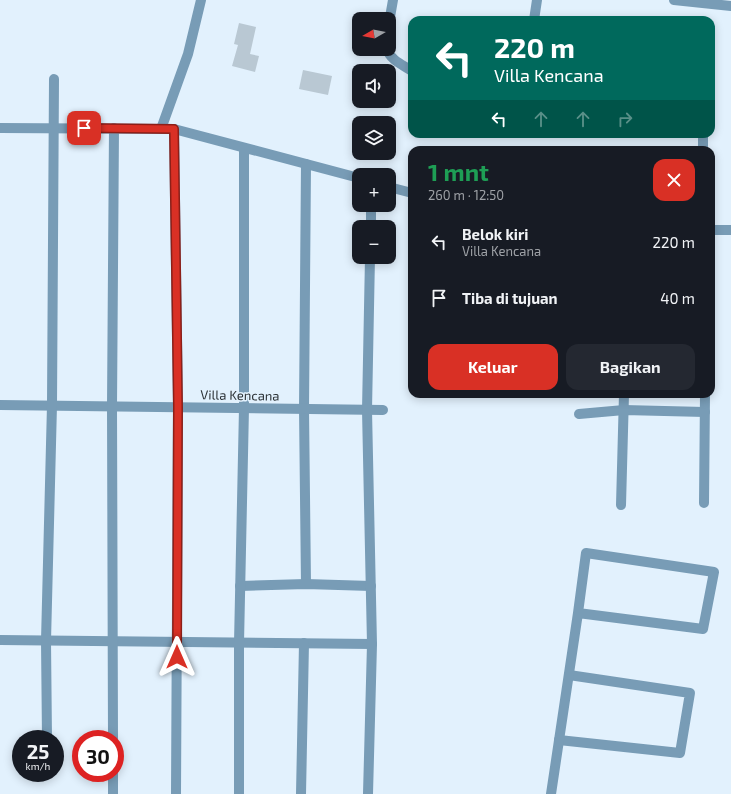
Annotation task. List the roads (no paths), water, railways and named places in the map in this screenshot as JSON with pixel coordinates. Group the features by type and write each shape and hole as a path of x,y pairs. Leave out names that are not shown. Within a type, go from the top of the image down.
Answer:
{"street":[{"path":"162,129 188,54 201,0"},
{"path":"391,12 393,0"},
{"path":"535,16 537,0"},
{"path":"674,0 731,6"},
{"path":"390,56 408,68"},
{"path":"47,730 46,641 52,405 54,79"},
{"path":"0,128 174,129 352,176"},
{"path":"113,730 112,406 114,128"},
{"path":"174,129 178,407 176,794"},
{"path":"239,794 239,643 244,408 244,148"},
{"path":"306,164 304,409 306,584"},
{"path":"396,188 408,192"},
{"path":"715,230 731,230"},
{"path":"368,794 372,644 367,410 370,264"},
{"path":"621,505 624,398"},
{"path":"704,503 705,398"},
{"name":"Villa Kencana","path":"0,404 383,410"},
{"path":"579,414 624,410 705,412"},
{"path":"551,794 586,553 714,572 703,629 578,613"},
{"path":"240,586 306,584 371,586"},
{"path":"0,640 372,644"},
{"path":"301,794 304,644"},
{"path":"559,740 680,753 690,693 569,675"},
{"path":"113,782 113,794"}]}
